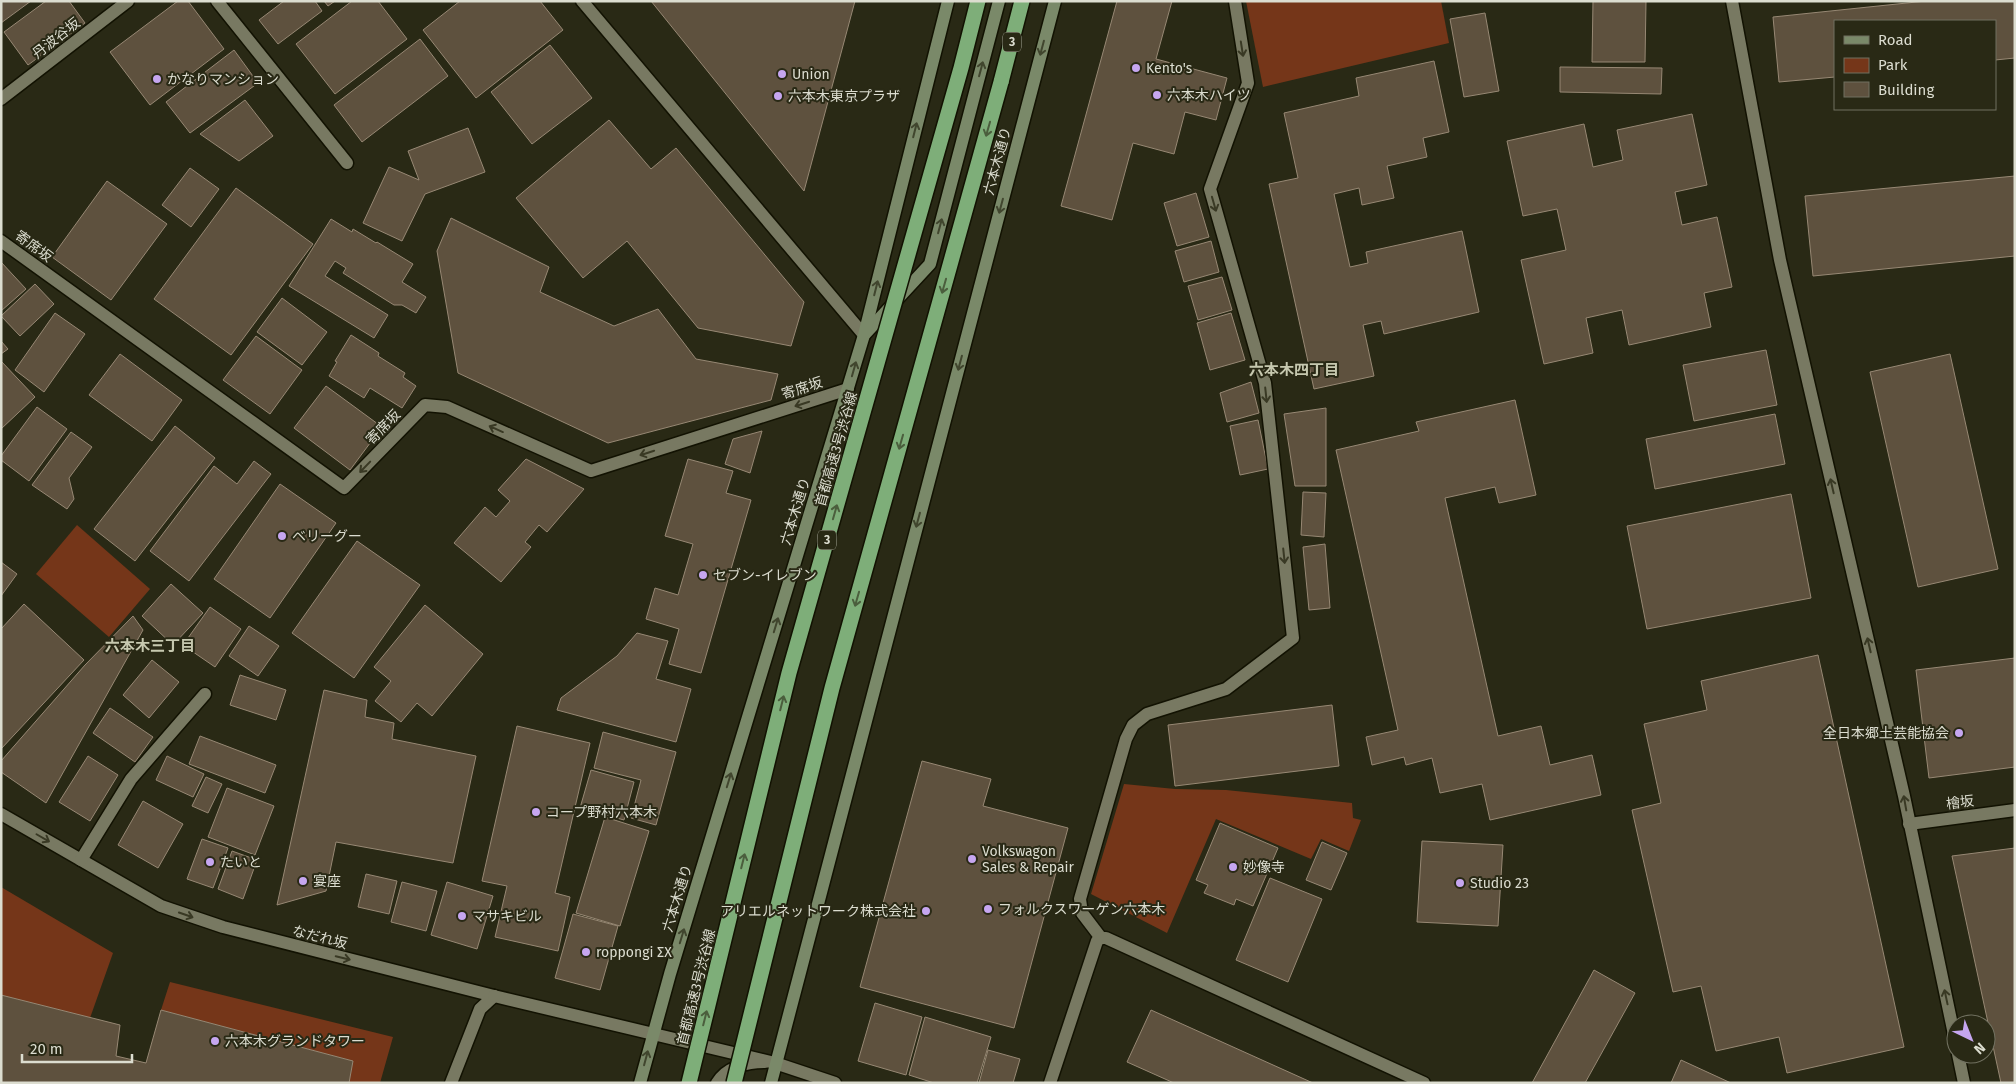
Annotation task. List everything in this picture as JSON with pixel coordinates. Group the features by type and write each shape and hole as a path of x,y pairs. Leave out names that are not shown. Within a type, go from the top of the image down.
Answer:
{"highway":[{"name":"首都高速3号渋谷線","path":"689,1083 789,673 961,68 978,1"},
{"name":"3","path":"734,1083 832,688 1022,1"}],"main road":[{"name":"六本木通り","path":"640,1083 653,1033 864,335 948,1"},
{"path":"864,335 930,264 999,1"},
{"name":"六本木通り","path":"771,1083 1054,1"}],"street":[{"name":"丹波谷坂","path":"1,99 128,1"},
{"path":"217,1 347,162"},
{"path":"582,1 864,335"},
{"path":"1101,938 1082,913 1080,899 1126,740 1133,725 1147,714 1226,689 1293,638 1264,383 1210,189 1248,83 1235,1"},
{"path":"1732,1 1780,260 1909,824 1950,1014"},
{"name":"寄席坂","path":"1,241 344,488 425,405 448,407 591,470 848,389"},
{"path":"81,860 131,779 205,694"},
{"name":"檜坂","path":"1909,824 2015,810"},
{"name":"なだれ坂","path":"1,814 161,906 223,927 494,996 775,1063"},
{"path":"1050,1083 1097,941 1101,938 1106,938 1424,1083"},
{"path":"451,1083 480,1009 494,996"},
{"path":"716,1083 733,1068 752,1062 775,1063 835,1083"},
{"path":"1960,1064 1964,1083"}],"green space":[{"path":"1246,1 1441,1 1449,43 1263,87"},
{"path":"77,525 150,589 109,637 36,574"},
{"path":"1124,784 1175,789 1226,790 1352,803 1353,818 1361,820 1349,851 1321,839 1311,859 1216,819 1167,933 1091,894"},
{"path":"1,887 113,953 90,1018 1,995"},
{"path":"170,982 393,1037 380,1083 349,1083 353,1061 161,1010"}],"building":[{"path":"1,1 31,1 1,23"},
{"path":"46,1 69,1 85,23 28,65 4,32"},
{"name":"かなりマンション","path":"178,1 188,1 224,49 150,105 110,52"},
{"path":"284,1 315,1 322,11 278,44 259,20"},
{"path":"324,1 335,1 328,6"},
{"path":"352,1 378,1 407,39 335,94 296,44"},
{"path":"460,1 540,1 563,30 476,98 423,30"},
{"name":"六本木東京プラザ","path":"651,1 855,1 804,191"},
{"name":"六本木ハイツ","path":"1117,1 1172,1 1156,59 1227,78 1216,120 1185,112 1174,154 1133,143 1112,220 1061,206"},
{"path":"1593,1 1646,1 1645,62 1592,62"},
{"path":"1926,1 2015,1 2015,58 1996,60 1996,20 1834,20 1834,77 1779,82 1773,17"},
{"path":"1485,13 1499,91 1464,97 1450,19"},
{"path":"420,39 448,76 362,142 334,105"},
{"path":"550,45 592,98 532,144 491,92"},
{"path":"234,50 258,83 190,133 166,102"},
{"path":"1434,61 1449,132 1423,138 1427,157 1387,166 1394,198 1362,205 1359,188 1334,194 1350,267 1368,263 1366,252 1462,231 1479,312 1384,334 1381,321 1363,325 1374,376 1314,389 1269,184 1298,178 1284,113 1359,96 1356,78"},
{"path":"1560,67 1662,68 1661,94 1560,92"},
{"path":"245,100 273,136 239,161 200,134"},
{"path":"1692,114 1707,185 1675,192 1682,225 1717,217 1732,287 1704,293 1711,327 1629,345 1622,310 1586,318 1593,353 1544,364 1521,260 1566,250 1557,209 1523,216 1507,141 1584,124 1593,167 1623,160 1617,130"},
{"path":"609,120 651,169 676,148 804,302 791,346 698,328 627,241 583,278 516,198"},
{"path":"468,128 485,172 425,194 402,241 363,223 389,167 419,180 408,151"},
{"path":"190,168 219,189 191,227 162,205"},
{"path":"2015,176 2015,256 1813,276 1805,196"},
{"path":"107,181 167,224 111,300 52,257"},
{"path":"236,188 313,244 231,355 154,299"},
{"path":"1196,193 1209,237 1177,246 1164,203"},
{"path":"451,218 549,267 540,292 614,326 658,309 696,359 778,374 771,400 608,443 458,373 437,251"},
{"path":"331,219 352,232 353,229 377,242 413,264 402,282 426,297 416,313 402,305 394,305 343,273 346,268 335,261 325,276 388,315 374,338 289,286"},
{"path":"1211,241 1219,272 1184,282 1175,251"},
{"path":"1,262 26,289 1,311"},
{"path":"1222,277 1232,310 1198,320 1188,286"},
{"path":"35,284 54,304 20,336 1,316"},
{"path":"282,298 327,332 302,365 257,332"},
{"path":"55,313 85,334 44,392 15,370"},
{"path":"1231,313 1245,360 1210,370 1197,323"},
{"path":"351,335 379,353 378,356 405,373 403,377 416,386 402,408 370,388 364,398 329,376 337,362 335,361"},
{"path":"256,336 302,370 270,414 223,380"},
{"path":"1,341 8,349 1,354"},
{"path":"1766,350 1777,405 1694,421 1683,365"},
{"path":"120,354 182,400 152,441 89,395"},
{"path":"1950,354 1998,569 1918,587 1870,372"},
{"path":"1,361 35,397 1,429"},
{"path":"1251,382 1259,413 1227,422 1220,393"},
{"path":"326,386 382,427 350,470 294,428"},
{"path":"1515,400 1536,495 1499,503 1495,487 1445,498 1498,736 1541,726 1550,765 1592,755 1601,795 1490,820 1482,784 1440,793 1432,758 1406,765 1404,757 1372,765 1366,737 1398,730 1336,450 1419,431 1416,422"},
{"path":"37,407 67,429 29,481 1,460 1,456"},
{"path":"1326,408 1326,486 1295,486 1284,414"},
{"path":"1775,414 1785,464 1655,489 1646,439"},
{"path":"1258,420 1268,469 1240,475 1230,426"},
{"path":"175,426 215,458 135,561 94,529"},
{"path":"762,431 750,473 725,464 733,439"},
{"path":"71,432 92,447 69,478 74,499 67,509 32,485"},
{"path":"526,459 584,489 547,532 539,525 525,542 531,547 501,582 454,543 485,507 496,517 510,501 498,490"},
{"path":"688,459 733,471 726,493 751,500 701,673 669,664 679,629 646,619 655,588 678,595 693,544 665,536"},
{"path":"254,461 271,474 189,581 150,551 214,466 237,484"},
{"path":"280,484 336,523 270,618 214,579"},
{"path":"1303,492 1326,493 1324,537 1301,535"},
{"path":"1791,494 1811,598 1647,629 1627,526"},
{"path":"357,541 420,585 354,678 292,633"},
{"path":"1325,544 1330,608 1309,610 1303,547"},
{"path":"1,562 17,574 1,596"},
{"path":"171,584 203,613 173,645 142,616"},
{"path":"24,604 84,660 1,749 1,629"},
{"path":"425,605 483,654 432,716 417,703 401,722 375,701 391,681 374,667"},
{"path":"210,607 241,629 215,667 183,645"},
{"path":"133,616 143,630 46,803 1,772 1,761 85,665"},
{"path":"249,626 279,646 258,676 229,656"},
{"path":"637,633 668,641 656,679 691,689 676,742 557,710 561,698 617,656"},
{"path":"1818,655 1904,1047 1787,1073 1779,1037 1716,1051 1701,986 1673,992 1632,810 1661,803 1644,724 1707,710 1701,681"},
{"path":"2015,658 2015,767 1929,778 1916,670"},
{"path":"152,660 179,682 149,718 123,695"},
{"path":"240,675 286,690 276,720 230,705"},
{"path":"324,690 367,700 365,717 394,723 392,739 476,756 453,863 336,842 326,891 277,905"},
{"path":"1332,705 1339,766 1175,786 1168,725"},
{"path":"110,708 153,737 135,762 93,733"},
{"name":"コープ野村六本木","path":"517,726 590,743 555,893 570,897 558,951 495,937 507,886 482,881"},
{"path":"603,732 676,752 656,825 631,818 641,780 594,768"},
{"path":"200,736 276,765 265,793 189,764"},
{"path":"88,756 118,775 90,821 59,802"},
{"path":"167,756 204,774 193,797 156,780"},
{"path":"922,761 991,779 983,806 1068,828 1014,1028 860,987"},
{"path":"591,770 634,782 624,820 580,808"},
{"path":"206,777 222,784 208,813 192,806"},
{"path":"227,788 274,806 255,855 208,837"},
{"path":"143,801 183,824 158,868 118,845"},
{"path":"605,817 649,831 620,926 576,913"},
{"path":"1220,823 1278,848 1253,906 1236,899 1234,905 1204,893 1208,885 1196,880"},
{"path":"202,839 228,848 213,888 187,879"},
{"name":"Studio 23","path":"1422,841 1503,845 1498,926 1417,922"},
{"path":"1322,842 1347,853 1331,890 1306,880"},
{"path":"2015,848 2015,1083 2001,1083 1996,1060 1996,1014 1986,1014 1952,856"},
{"path":"232,851 257,860 243,899 218,889"},
{"path":"366,874 397,881 389,914 358,907"},
{"path":"1270,878 1322,899 1288,982 1236,960"},
{"path":"402,882 437,891 426,931 391,922"},
{"name":"マサキビル","path":"447,882 493,896 477,949 431,935"},
{"name":"roppongi ΣΧ","path":"573,914 618,926 600,990 555,978"},
{"path":"1594,970 1635,993 1585,1083 1532,1083"},
{"name":"六本木グランドタワー","path":"1,995 120,1025 116,1056 146,1063 161,1010 353,1061 349,1083 1,1083"},
{"path":"875,1003 922,1017 906,1075 858,1061"},
{"path":"1151,1010 1313,1083 1174,1083 1127,1062"},
{"path":"925,1017 991,1037 977,1083 934,1083 909,1075"},
{"path":"988,1050 1020,1059 1013,1083 979,1083"},
{"path":"1681,1060 1731,1083 1671,1083"}],"place":[{"name":"Kento's","path":"1136,68"},
{"name":"Union","path":"782,74"},
{"name":"かなりマンション","path":"157,79"},
{"name":"六本木ハイツ","path":"1157,95"},
{"name":"六本木東京プラザ","path":"778,96"},
{"name":"ベリーグー","path":"282,536"},
{"name":"セブン-イレブン","path":"703,575"},
{"name":"全日本郷土芸能協会","path":"1959,733"},
{"name":"コープ野村六本木","path":"536,812"},
{"name":"Volkswagon Sales & Repair","path":"972,859"},
{"name":"たいと","path":"210,862"},
{"name":"妙像寺","path":"1233,867"},
{"name":"宴座","path":"303,881"},
{"name":"Studio 23","path":"1460,883"},
{"name":"フォルクスワーゲン六本木","path":"988,909"},
{"name":"アリエルネットワーク株式会社","path":"926,911"},
{"name":"マサキビル","path":"462,916"},
{"name":"roppongi ΣΧ","path":"586,952"},
{"name":"六本木グランドタワー","path":"215,1041"}],"district":[{"name":"六本木四丁目","path":"1294,370"},
{"name":"六本木三丁目","path":"150,646"}]}
